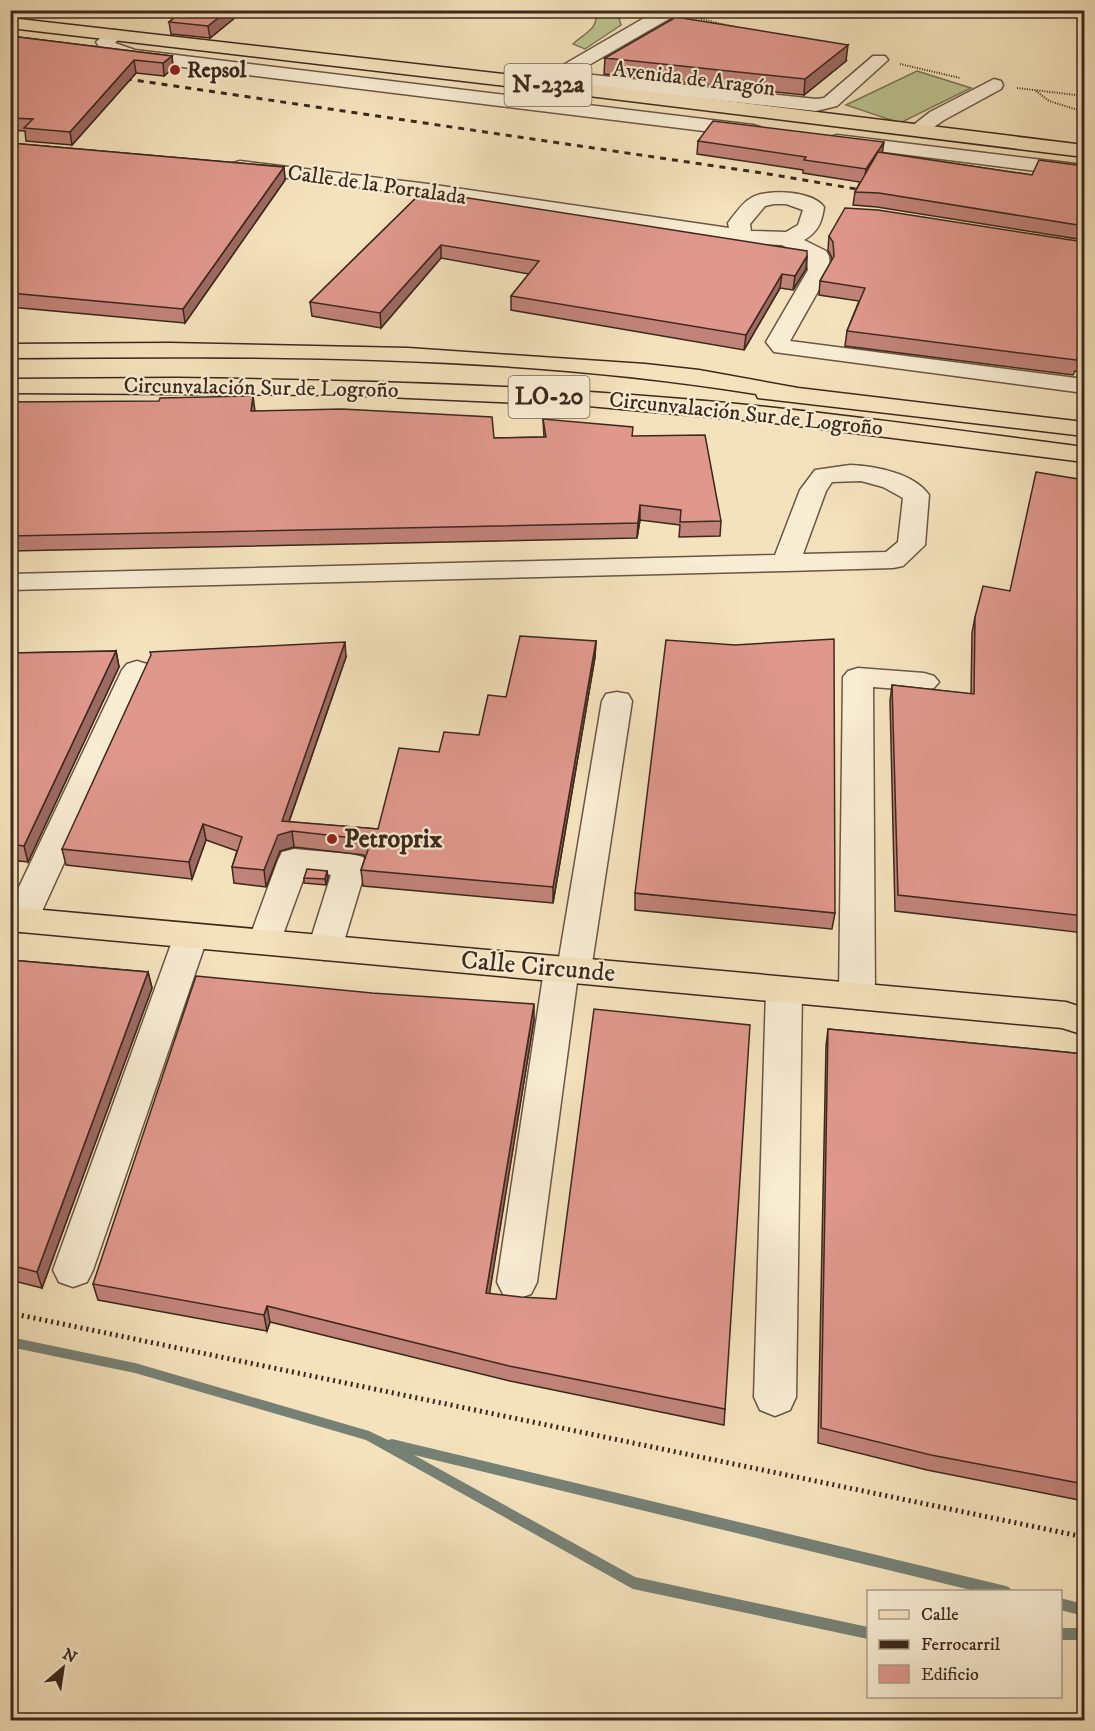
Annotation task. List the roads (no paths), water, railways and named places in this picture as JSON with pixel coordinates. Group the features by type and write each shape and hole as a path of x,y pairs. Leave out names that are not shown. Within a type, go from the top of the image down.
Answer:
{"main road":[{"name":"Avenida de Aragón","path":"10,22 372,65 554,83 1084,151"},
{"path":"10,351 266,352 498,360 648,371 817,396"},
{"name":"Circunvalación Sur de Logroño","path":"10,368 354,369 817,396 1084,429"},
{"name":"Circunvalación Sur de Logroño","path":"10,386 302,386 572,398 857,424 1084,455"},
{"path":"10,401 171,400 565,410 956,438"},
{"name":"Calle Circunde","path":"16,920 1078,1016"}],"street":[{"path":"542,105 554,83 666,11"},
{"path":"114,35 105,42 107,46 133,56"},
{"path":"10,41 771,133 774,113"},
{"path":"214,66 232,48"},
{"path":"554,83 816,105 830,102 879,60"},
{"path":"357,83 372,65"},
{"path":"900,149 911,129 994,85"},
{"path":"821,139 1084,171"},
{"name":"Calle de la Portalada","path":"221,165 362,181 741,236 789,240"},
{"path":"741,236 739,223 758,202 788,198 805,202 825,212 799,236 789,240"},
{"path":"789,240 818,255 819,270 778,342 782,347 1084,386"},
{"path":"10,582 786,563 892,560 911,545 916,495 893,480 854,471 824,475 813,490 786,563"},
{"path":"16,920 137,670"},
{"path":"857,996 858,677 924,682"},
{"path":"518,1282 567,970 617,702"},
{"path":"265,942 294,860 351,865 326,948"},
{"path":"72,1270 191,936"},
{"path":"775,1397 784,990"}],"waterway":[{"path":"10,1342 135,1368 369,1436 633,1583 867,1633"},
{"path":"392,1444 998,1590"},
{"path":"1062,1604 1084,1610"},
{"path":"1062,1634 1084,1634"}],"railway":[{"path":"114,77 762,173 874,192"}],"place":[{"name":"Repsol","path":"175,70"},
{"name":"Petroprix","path":"332,839"}]}
